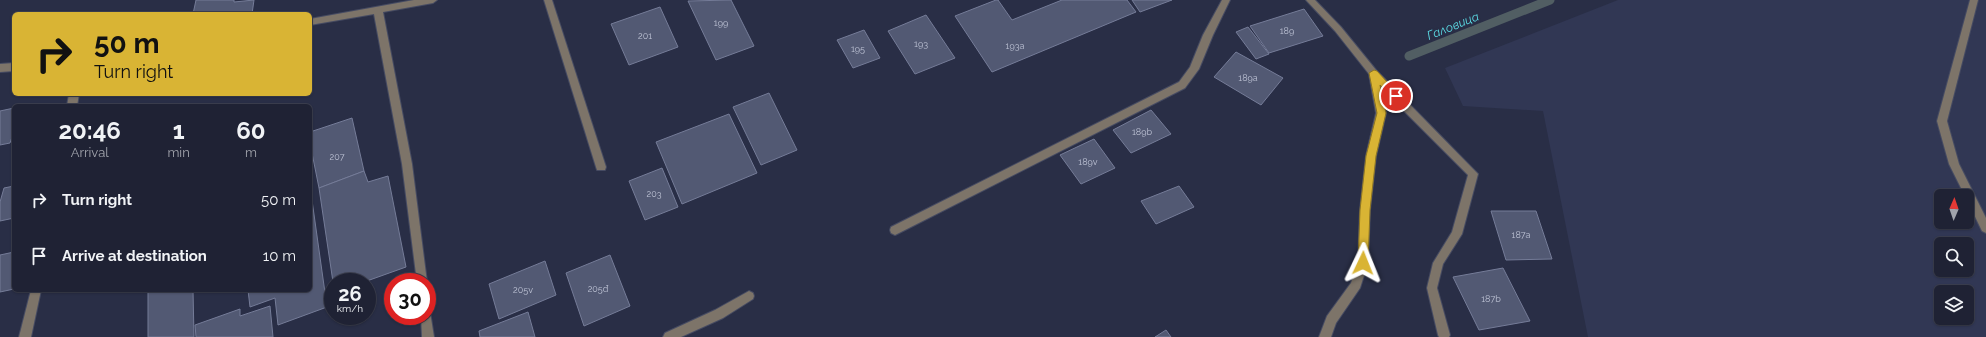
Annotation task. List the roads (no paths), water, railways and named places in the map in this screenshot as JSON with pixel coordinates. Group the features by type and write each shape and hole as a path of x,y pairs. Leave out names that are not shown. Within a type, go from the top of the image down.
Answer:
{"street":[{"path":"312,22 433,0"},
{"path":"548,0 601,167"},
{"path":"895,230 1182,85 1194,69 1208,35 1226,0"},
{"path":"1310,0 1338,29 1374,73 1473,174 1457,234 1438,263 1432,288 1444,335"},
{"path":"1974,0 1942,121 1954,164 1986,228"},
{"path":"378,11 407,164 421,273"},
{"path":"0,68 12,67"},
{"path":"1325,337 1331,320 1356,285 1363,263 1365,210 1371,156 1381,113 1374,73"},
{"path":"25,337 36,292"},
{"path":"669,337 720,314 749,296"},
{"path":"427,325 428,337"}],"waterway":[{"name":"Галовица","path":"1409,56 1550,0"}]}
